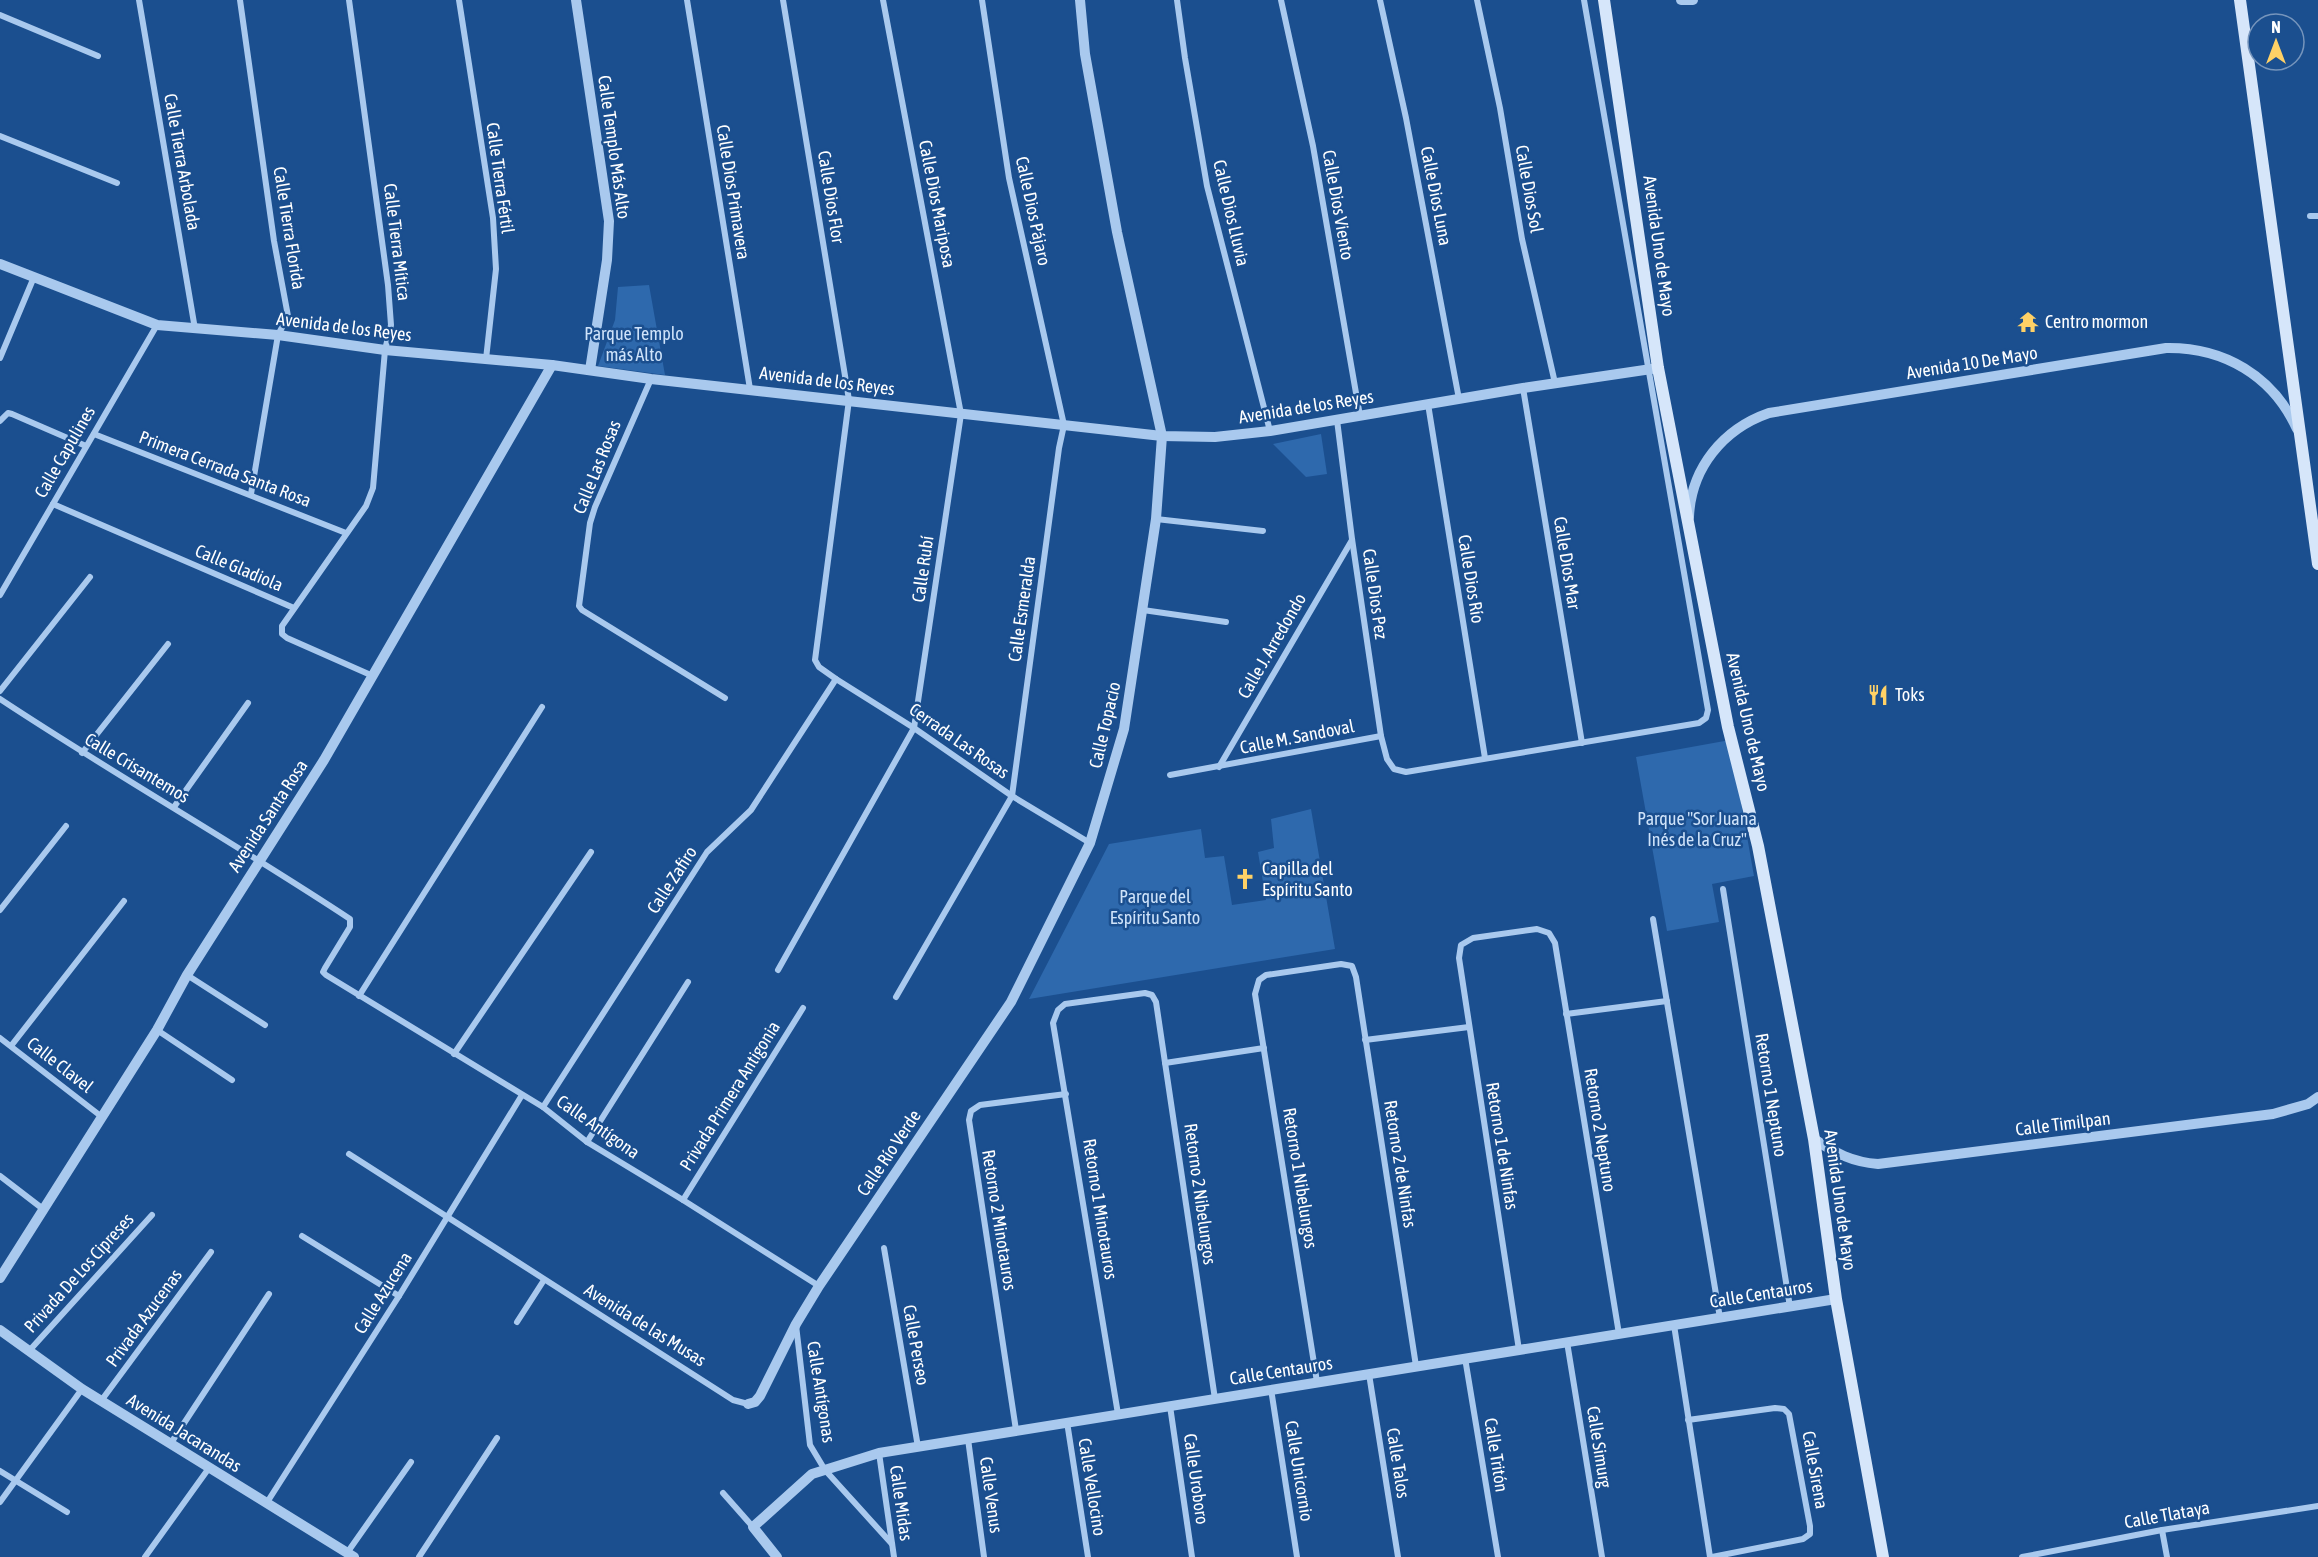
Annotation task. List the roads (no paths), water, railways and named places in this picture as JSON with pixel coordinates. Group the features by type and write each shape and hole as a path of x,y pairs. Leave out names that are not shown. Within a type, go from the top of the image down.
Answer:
{"main road":[{"name":"Avenida Uno de Mayo","path":"1604,0 1653,369 1690,530 1728,727 1758,846 1814,1139 1836,1299 1883,1557"},
{"path":"2240,0 2318,564"}],"street":[{"name":"Calle Tierra Arbolada","path":"139,0 195,329"},
{"name":"Calle Tierra Florida","path":"240,0 274,241 288,316 278,335 251,494"},
{"name":"Calle Tierra Mítica","path":"294,608 366,506 373,488 386,350 392,325 349,0"},
{"name":"Calle Tierra Fértil","path":"459,0 493,218 496,269 486,360"},
{"name":"Calle Templo Más Alto","path":"576,0 609,221 608,260 590,370"},
{"name":"Calle Dios Primavera","path":"687,0 750,389"},
{"name":"Calle Dios Flor","path":"783,0 849,400"},
{"name":"Calle Dios Mariposa","path":"883,0 961,414"},
{"name":"Calle Dios Pájaro","path":"982,0 1009,178 1064,425"},
{"name":"Calle Topacio","path":"1011,1002 1090,843 1124,729 1156,519 1162,436 1117,232 1085,54 1080,0"},
{"name":"Calle Dios Lluvia","path":"1177,0 1207,186 1270,431"},
{"name":"Calle Dios Viento","path":"1281,0 1313,146 1360,416"},
{"name":"Calle Dios Luna","path":"1380,0 1406,118 1459,399"},
{"name":"Calle Dios Sol","path":"1477,0 1500,108 1522,239 1556,383"},
{"path":"1485,758 1698,723 1706,718 1708,710 1653,369 1584,0"},
{"path":"1681,0 1693,0"},
{"path":"0,15 98,56"},
{"path":"0,136 117,183"},
{"path":"2310,216 2318,216"},
{"name":"Avenida de los Reyes","path":"0,264 157,325 278,335 386,350 552,365 651,379 1162,436 1215,436 1270,431 1523,388 1653,369"},
{"path":"0,358 34,277"},
{"name":"Calle Capulines","path":"0,595 157,325"},
{"name":"Avenida 10 De Mayo","path":"1690,530 1693,493 1707,459 1725,438 1757,417 1769,413 2166,348 2211,353 2245,368 2275,393 2299,432"},
{"name":"Avenida Santa Rosa","path":"0,1278 156,1030 187,975 259,859 324,760 552,365"},
{"name":"Calle Las Rosas","path":"651,379 595,507 590,523 579,606 725,698"},
{"name":"Calle Dios Mar","path":"1523,388 1582,743"},
{"name":"Cerrada Las Rosas","path":"849,400 814,660 819,667 836,679 915,728 1012,796 1090,843"},
{"name":"Calle Dios Río","path":"1428,404 1485,758"},
{"path":"0,421 8,413 12,414 87,447"},
{"name":"Calle Rubí","path":"915,728 961,414"},
{"name":"Calle Dios Pez","path":"1337,420 1381,736 1387,759 1394,769 1406,772 1485,758"},
{"name":"Calle Esmeralda","path":"1012,796 1064,425"},
{"name":"Primera Cerrada Santa Rosa","path":"94,434 346,533"},
{"name":"Calle Gladiola","path":"53,504 294,608 282,626 282,634 373,676"},
{"path":"1156,519 1263,531"},
{"name":"Calle J. Arredondo","path":"1219,767 1352,539"},
{"path":"0,691 90,577"},
{"path":"1143,610 1226,622"},
{"path":"82,753 168,644"},
{"name":"Calle Zafiro","path":"543,1107 707,852 751,810 836,679"},
{"path":"1705,692 1721,688"},
{"name":"Calle Crisantemos","path":"0,699 82,753 259,859"},
{"path":"174,807 248,704"},
{"path":"359,996 542,707"},
{"path":"778,970 915,728"},
{"name":"Calle M. Sandoval","path":"1170,775 1381,736"},
{"path":"896,997 1012,796"},
{"path":"0,910 66,826"},
{"path":"454,1054 591,852"},
{"name":"Calle Antígona","path":"259,859 350,919 350,927 323,972 543,1107 587,1142 819,1286"},
{"name":"Retorno 1 Neptuno","path":"1723,889 1790,1307"},
{"path":"11,1046 124,901"},
{"path":"1653,919 1720,1318"},
{"name":"Retorno 1 de Ninfas","path":"1519,1350 1459,958 1461,945 1473,938 1537,929 1549,933"},
{"name":"Retorno 2 Neptuno","path":"1549,933 1555,943 1619,1334"},
{"name":"Retorno 2 de Ninfas","path":"1259,980 1266,975 1341,964 1352,966 1356,976 1416,1366"},
{"path":"187,975 265,1025"},
{"name":"Retorno 1 Nibelungos","path":"1259,980 1255,994 1317,1382"},
{"path":"587,1142 688,982"},
{"name":"Retorno 1 Minotauros","path":"1118,1414 1053,1023 1058,1010 1065,1005 1145,993 1152,995"},
{"name":"Retorno 2 Nibelungos","path":"1152,995 1156,1002 1215,1399"},
{"path":"1566,1014 1667,1001"},
{"name":"Calle Río Verde","path":"796,1324 819,1286 1011,1002"},
{"name":"Privada Primera Antigonia","path":"683,1200 802,1008"},
{"path":"1365,1040 1469,1027"},
{"path":"156,1030 232,1080"},
{"name":"Calle Clavel","path":"0,1038 102,1117"},
{"path":"1165,1063 1264,1047"},
{"name":"Retorno 2 Minotauros","path":"1016,1430 969,1120 971,1111 980,1105 1066,1094"},
{"name":"Calle Azucena","path":"266,1504 399,1296 522,1095"},
{"name":"Calle Timilpan","path":"1814,1139 1841,1156 1859,1162 1878,1164 2273,1114 2308,1104 2318,1097"},
{"name":"Avenida de las Musas","path":"349,1154 733,1400 748,1404 760,1396 796,1324"},
{"path":"0,1176 43,1209"},
{"name":"Privada De Los Cipreses","path":"29,1351 152,1215"},
{"path":"302,1236 399,1296"},
{"name":"Calle Perseo","path":"884,1248 918,1447"},
{"name":"Privada Azucenas","path":"101,1401 211,1252"},
{"path":"517,1322 544,1280"},
{"path":"171,1443 269,1294"},
{"name":"Calle Centauros","path":"753,1527 812,1474 879,1453 1836,1299"},
{"name":"Calle Antígonas","path":"796,1324 810,1444 825,1470 892,1544"},
{"name":"Calle Sirena","path":"1674,1325 1688,1420 1711,1557 1803,1539 1809,1534 1810,1527 1789,1414 1784,1408 1688,1420"},
{"name":"Avenida Jacarandas","path":"0,1330 82,1389 350,1555"},
{"name":"Calle Simurg","path":"1567,1342 1602,1557"},
{"name":"Calle Tritón","path":"1465,1359 1498,1557"},
{"name":"Calle Talos","path":"1369,1374 1398,1557"},
{"path":"0,1502 82,1389"},
{"name":"Calle Unicornio","path":"1272,1389 1297,1557"},
{"name":"Calle Uroboro","path":"1170,1406 1192,1557"},
{"name":"Calle Vellocino","path":"1067,1422 1088,1557"},
{"path":"419,1557 497,1438"},
{"name":"Calle Venus","path":"968,1438 984,1557"},
{"name":"Calle Midas","path":"879,1453 894,1557"},
{"path":"350,1555 411,1462"},
{"path":"145,1557 209,1468"},
{"path":"0,1471 67,1512"},
{"path":"723,1493 777,1557"},
{"name":"Calle Tlataya","path":"2022,1557 2162,1530 2318,1506"},
{"path":"2162,1530 2167,1557"}],"place":[{"name":"Centro mormon","path":"2028,322"},
{"name":"Toks","path":"1878,695"},
{"name":"Capilla del Espíritu Santo","path":"1245,879"}],"park label":[{"name":"Parque Templo más Alto","path":"634,344"},
{"name":"Parque \"Sor Juana Inés de la Cruz\"","path":"1697,829"},
{"name":"Parque del Espíritu Santo","path":"1155,907"}]}
